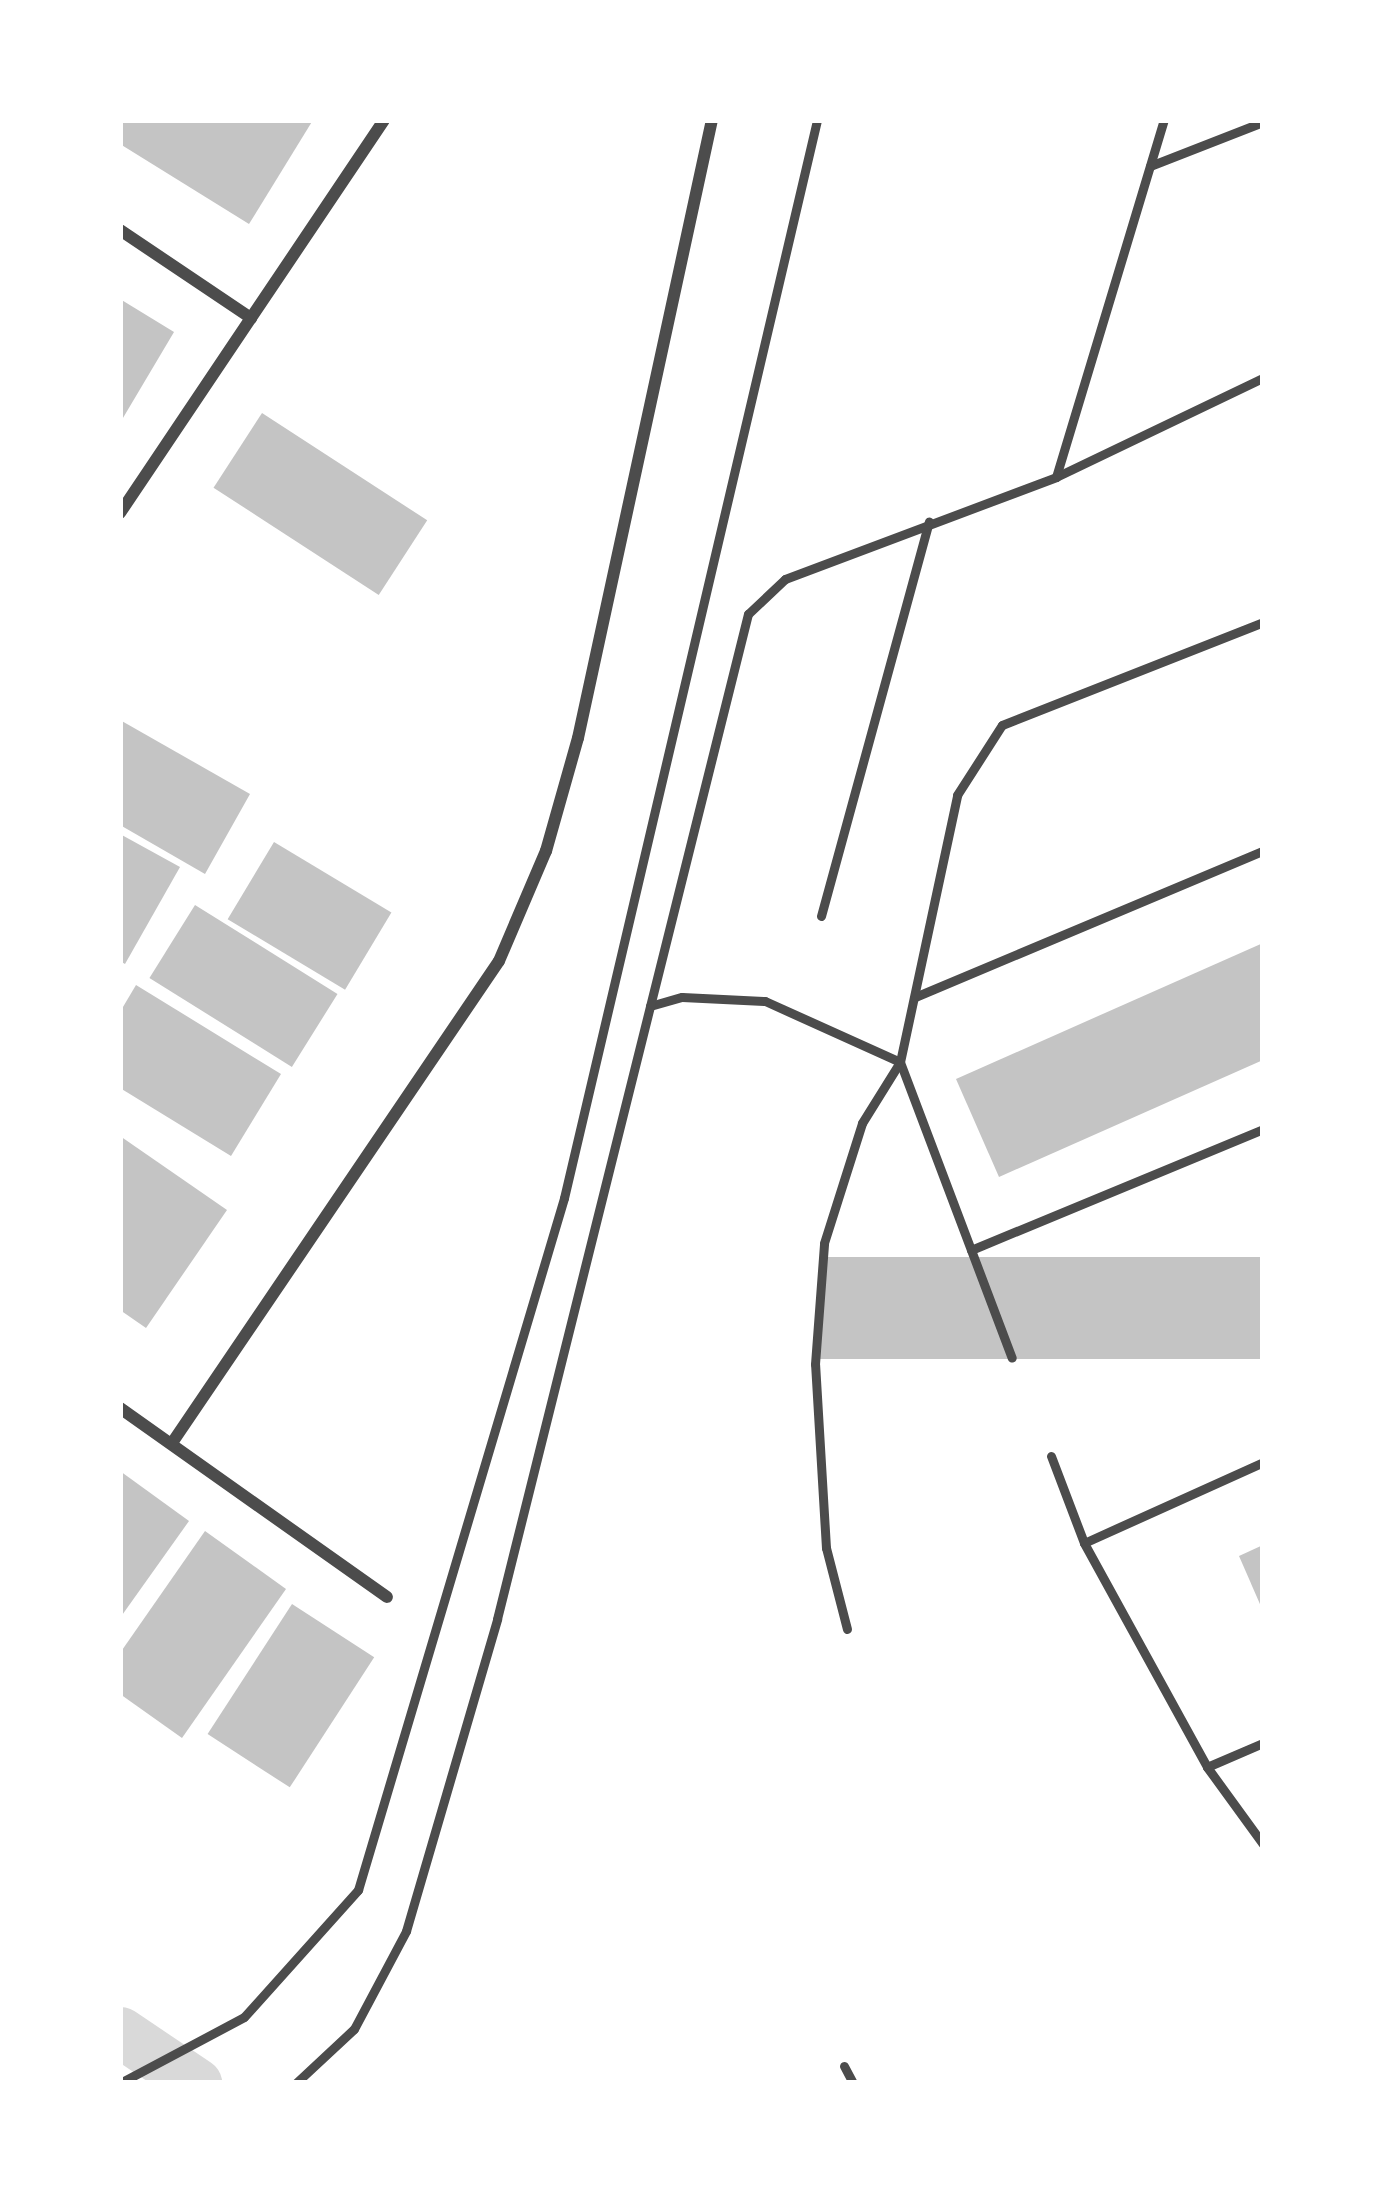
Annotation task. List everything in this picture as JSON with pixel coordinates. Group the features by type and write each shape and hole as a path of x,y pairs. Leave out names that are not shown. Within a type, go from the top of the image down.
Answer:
{"street":[{"path":"120,514 384,120"},
{"path":"172,1443 499,961 546,851 578,738 712,120"},
{"path":"120,230 251,318"},
{"path":"120,1408 387,1597"}],"lane":[{"path":"120,2083 244,2018 358,1890 564,1198 817,120"},
{"path":"1056,477 1164,120"},
{"path":"1150,166 1263,122"},
{"path":"296,2083 341,2044 382,1984 427,1862 497,1619 748,614 785,579 1056,477 1263,378"},
{"path":"821,916 928,522"},
{"path":"847,1629 826,1548 814,1364 824,1243 862,1123 900,1062 957,795 1001,725 1263,622"},
{"path":"915,997 1263,851"},
{"path":"650,1006 727,995 765,1001 900,1062 1012,1358"},
{"path":"971,1250 1263,1129"},
{"path":"1051,1456 1084,1543 1207,1767 1263,1844"},
{"path":"1084,1543 1263,1462"},
{"path":"1207,1767 1263,1743"},
{"path":"844,2066 853,2083"}],"building":[{"path":"120,120 313,120 249,224 120,144"},
{"path":"120,299 174,332 120,423"},
{"path":"262,413 427,520 379,595 214,488"},
{"path":"120,720 250,794 205,874 120,825"},
{"path":"120,834 180,867 125,964 120,961"},
{"path":"274,842 391,913 345,990 228,919"},
{"path":"195,905 337,994 292,1067 149,978"},
{"path":"1263,943 1263,1060 999,1177 956,1079"},
{"path":"136,985 281,1074 231,1156 120,1088 120,1012"},
{"path":"120,1136 227,1210 146,1328 120,1310"},
{"path":"820,1257 1263,1257 1263,1359 820,1359"},
{"path":"120,1471 189,1521 120,1618"},
{"path":"205,1531 286,1589 182,1738 120,1694 120,1653"},
{"path":"1263,1545 1263,1611 1239,1556"},
{"path":"292,1604 374,1657 290,1787 208,1734"}],"waterway":[{"path":"120,2032 196,2083"}]}
